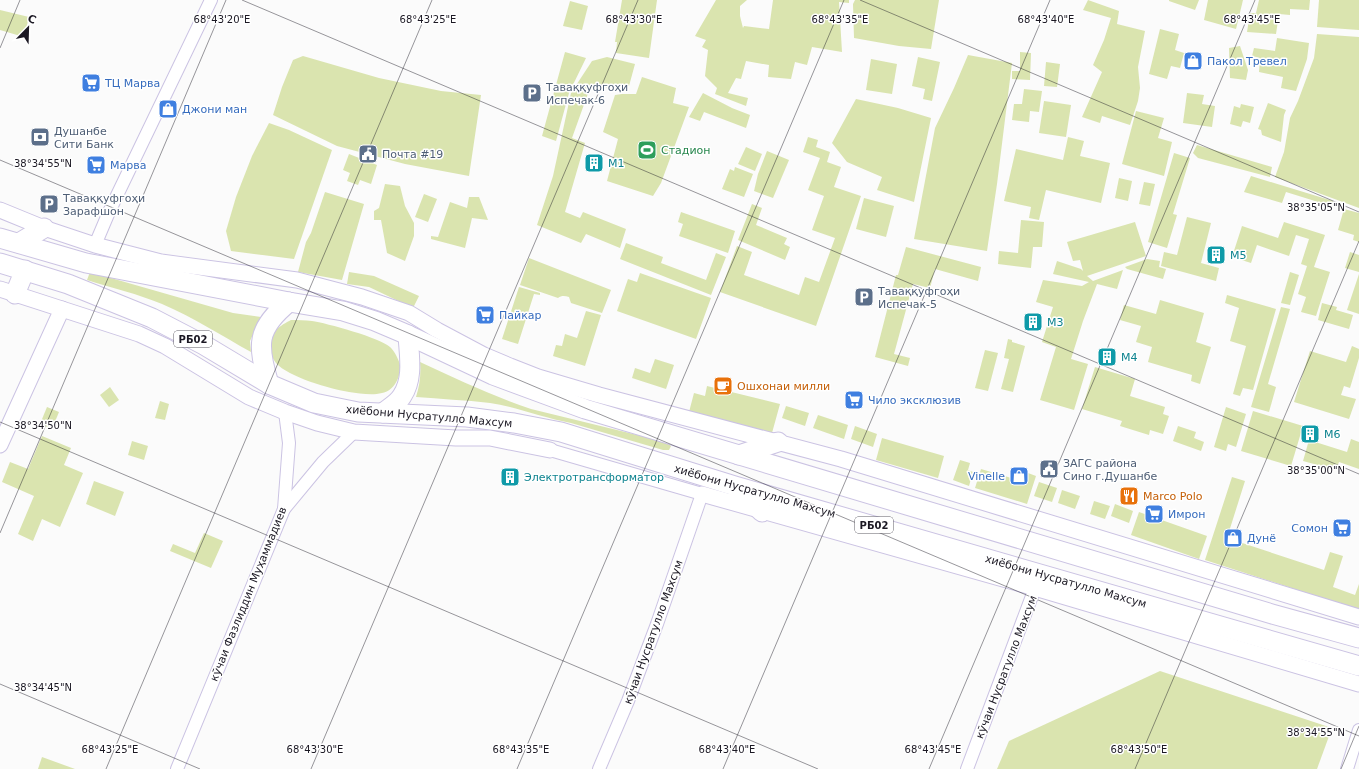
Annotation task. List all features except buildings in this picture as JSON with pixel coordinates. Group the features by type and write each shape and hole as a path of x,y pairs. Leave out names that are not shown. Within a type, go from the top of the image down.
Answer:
{"highway":[{"path":"19,243 44,228"},
{"name":"РБ02","path":"0,238 86,263 343,311 375,321 527,389 585,409 1272,614 1359,638"},
{"name":"хиёбони Нусратулло Махсум","path":"0,263 68,284 152,318 204,345 269,384 314,403 358,412 467,417 514,423 561,432 735,486 1359,666"},
{"path":"7,291 25,270"},
{"path":"269,384 261,356 261,341 264,328 278,311 289,302"},
{"path":"383,413 402,397 408,384 410,367 408,335"},
{"path":"739,456 778,442"},
{"path":"735,486 762,512"},
{"path":"1266,638 1272,614"},
{"path":"1328,629 1359,624"},
{"path":"1323,656 1359,680"}],"street":[{"path":"95,245 109,212 211,0"},
{"path":"0,210 44,228 95,245 161,262 296,280 362,297 409,313 484,355 538,377 599,395 871,468 1359,618"},
{"path":"7,291 139,334 165,346 249,397 317,423 354,432 456,438 490,438 550,450 762,512 1035,588 1359,684"},
{"path":"0,445 62,309"},
{"name":"кӯчаи Фазлиддин Муҳаммадиев","path":"177,769 284,509 289,443 285,412"},
{"path":"284,509 323,462 354,432"},
{"name":"кӯчаи Нусратулло Махсум","path":"600,769 657,624 702,494"},
{"name":"кӯчаи Нусратулло Махсум","path":"968,769 1035,588"},
{"path":"1348,769 1359,730"}],"green space":[{"path":"622,0 657,0 649,58 616,53 617,42 615,42"},
{"path":"716,0 747,0 740,6 740,16 743,28 744,26 769,29 773,0 849,0 849,3 839,2 842,52 812,47 807,65 795,62 791,79 768,77 769,65 746,61 741,79 736,78 728,93 748,98 746,106 715,94 717,88 705,76 708,50 702,47 706,40 695,36"},
{"path":"855,0 939,0 931,49 899,46 854,38 853,4"},
{"path":"1088,0 1119,11 1117,24 1145,31 1138,67 1140,88 1138,101 1130,125 1102,116 1100,123 1082,117 1102,72 1093,65 1104,40 1111,18 1083,10"},
{"path":"1169,0 1199,0 1195,10"},
{"path":"1208,0 1243,0 1236,29 1204,20"},
{"path":"1259,0 1310,0 1309,10 1290,9 1290,15 1279,14 1276,34 1247,32 1250,13 1256,13"},
{"path":"1319,0 1359,0 1359,30 1317,27"},
{"path":"570,1 588,6 582,30 563,26"},
{"path":"0,10 29,17 24,37 0,30"},
{"path":"1160,29 1179,34 1175,50 1184,53 1180,68 1171,66 1167,79 1149,74"},
{"path":"1317,34 1359,37 1359,208 1275,177 1284,152 1290,118 1314,58"},
{"path":"1277,38 1309,43 1307,59 1296,91 1281,88 1283,77 1259,72 1260,58 1252,56 1254,48 1275,51"},
{"path":"1240,46 1248,70 1246,80 1230,78 1229,48"},
{"path":"565,52 586,58 569,93 556,141 542,136"},
{"path":"1020,52 1031,53 1030,80 1012,79 1012,71 1020,71"},
{"path":"968,55 1012,63 987,251 914,239 935,128"},
{"path":"303,56 379,78 441,91 481,95 469,176 405,164 337,146 273,115 293,60"},
{"path":"607,57 635,64 629,86 615,84 610,88 591,85 572,138 585,143 565,212 580,218 583,212 626,229 620,248 586,234 581,243 537,225 553,176 571,93 592,61"},
{"path":"918,57 940,62 932,101 923,99 925,89 912,86"},
{"path":"871,59 897,64 892,94 866,90"},
{"path":"1046,62 1060,64 1057,87 1044,86"},
{"path":"642,77 676,88 673,103 689,107 661,183 653,196 607,181 618,139 603,132 615,95 636,94"},
{"path":"1024,89 1042,91 1039,112 1030,111 1029,122 1012,120 1014,104 1022,104"},
{"path":"703,93 732,108 750,115 746,128 704,112 700,121 689,117"},
{"path":"1187,93 1204,95 1202,104 1215,106 1212,127 1183,123"},
{"path":"856,99 898,108 931,118 914,202 877,190 882,177 847,162 832,143"},
{"path":"1044,101 1071,105 1066,137 1039,133"},
{"path":"1268,103 1286,110 1284,115 1281,142 1262,135 1261,130 1258,129"},
{"path":"1241,104 1254,107 1250,123 1243,121 1241,127 1230,124 1234,106 1240,108"},
{"path":"1136,111 1164,118 1158,138 1172,142 1164,176 1122,164"},
{"path":"269,123 289,130 332,150 294,259 231,251 226,231 236,197 252,156"},
{"path":"808,137 818,140 816,147 830,152 827,162 841,167 834,187 861,196 816,326 720,292 737,246 752,252 744,275 799,295 805,277 819,282 835,238 812,230 824,196 808,190 820,158 803,152"},
{"path":"1068,137 1084,141 1080,156 1110,163 1101,203 1046,190 1039,220 1029,218 1031,207 1004,201 1016,149 1063,160"},
{"path":"1197,145 1272,167 1270,177 1198,158 1193,153"},
{"path":"746,147 762,154 755,171 738,164"},
{"path":"767,151 789,160 773,198 754,191 758,174"},
{"path":"1174,153 1190,158 1173,214 1177,215 1167,248 1148,242"},
{"path":"349,154 377,165 371,184 360,180 358,185 347,181 350,173 343,170"},
{"path":"735,167 753,174 744,197 722,189 730,169 734,171"},
{"path":"1251,176 1333,201 1331,206 1286,192 1282,203 1244,192"},
{"path":"1119,178 1132,181 1128,201 1115,198"},
{"path":"1144,182 1155,184 1150,206 1139,204"},
{"path":"385,184 400,186 405,206 414,223 414,236 405,261 387,253 381,220 374,220 374,211 379,208"},
{"path":"325,192 364,204 342,280 298,272 306,242 311,233"},
{"path":"424,194 437,199 428,222 415,217"},
{"path":"469,197 479,197 488,220 472,218 465,248 431,239 431,236 438,237 450,202 467,208"},
{"path":"864,198 894,206 886,237 856,229"},
{"path":"752,204 762,208 756,225 787,238 784,244 790,247 785,260 738,240"},
{"path":"1344,209 1359,213 1359,242 1353,240 1354,235 1338,230"},
{"path":"681,212 735,231 728,253 679,236 683,224 678,222"},
{"path":"1187,217 1211,223 1201,263 1219,268 1216,281 1161,266 1164,252 1177,255"},
{"path":"1021,220 1044,222 1042,247 1033,247 1031,268 998,264 999,251 1018,253"},
{"path":"1135,222 1146,256 1087,276 1093,281 1123,270 1117,289 1097,284 1083,321 1071,359 1088,364 1074,410 1040,400 1056,347 1042,342 1053,307 1036,302 1043,280 1082,286 1089,282 1053,274 1057,261 1083,271 1080,260 1073,261 1067,242"},
{"path":"1284,222 1325,235 1314,267 1330,272 1316,316 1301,312 1306,297 1298,294 1307,266 1301,264 1309,239 1296,235 1289,256 1257,245 1251,263 1232,257 1242,226 1278,238"},
{"path":"626,243 663,257 661,263 706,280 716,253 726,257 711,295 620,259"},
{"path":"906,247 981,267 978,281 935,269 930,288 913,284 894,354 910,358 908,366 875,357 896,275 898,275"},
{"path":"1350,252 1359,255 1359,272 1345,268"},
{"path":"529,258 611,290 602,313 571,303 569,297 562,296 558,298 520,285"},
{"path":"1147,259 1160,261 1159,267 1166,269 1163,279 1127,269 1125,267"},
{"path":"90,272 233,313 261,317 250,341 251,352 174,309 153,300 87,280"},
{"path":"349,272 374,276 419,296 413,308 369,287 347,284"},
{"path":"1290,272 1299,275 1290,305 1281,303"},
{"path":"640,273 711,298 696,339 617,311 628,279 637,282"},
{"path":"1359,274 1359,314 1347,310"},
{"path":"519,287 540,293 540,295 534,294 518,344 502,339"},
{"path":"1227,295 1276,309 1253,390 1243,388 1240,396 1233,394 1246,346 1230,341 1239,308 1225,303"},
{"path":"1160,300 1204,313 1196,342 1211,347 1200,384 1191,381 1192,375 1148,362 1152,347 1136,342 1141,326 1120,320 1124,305 1156,314"},
{"path":"1322,303 1337,307 1336,310 1353,315 1349,329 1318,320"},
{"path":"1281,307 1290,309 1268,384 1276,387 1269,412 1251,407"},
{"path":"586,311 601,315 585,366 553,356 556,345 562,346 565,334 577,338"},
{"path":"291,320 319,322 353,331 385,343 393,350 400,365 396,383 386,392 378,394 365,394 349,392 310,382 290,373 276,363 271,353 270,341 276,330"},
{"path":"1008,339 1012,340 1012,342 1025,346 1013,392 1001,389 1009,359 1004,358"},
{"path":"1352,346 1359,349 1359,358 1350,388 1344,386 1341,395 1356,399 1349,419 1294,402 1310,351 1346,362"},
{"path":"985,350 998,353 988,391 975,388"},
{"path":"655,359 674,365 666,389 632,378 635,368 650,373"},
{"path":"420,362 489,393 531,409 666,442 671,446 669,450 663,450 571,423 490,403 416,397 420,380"},
{"path":"1095,367 1135,379 1130,396 1165,407 1163,414 1169,416 1163,434 1150,430 1149,435 1120,426 1122,421 1082,409"},
{"path":"707,386 780,404 772,433 689,412 694,393 705,396"},
{"path":"110,387 119,400 109,407 100,395"},
{"path":"160,401 169,404 165,420 155,418"},
{"path":"786,406 809,413 805,426 782,418"},
{"path":"47,407 59,412 52,429 40,424"},
{"path":"1226,407 1246,414 1236,447 1228,444 1226,451 1214,447"},
{"path":"1253,411 1303,426 1291,466 1241,451"},
{"path":"818,415 848,425 844,439 813,428"},
{"path":"855,426 877,434 873,447 851,439"},
{"path":"1178,426 1196,432 1194,438 1204,442 1201,451 1173,441"},
{"path":"42,436 71,448 64,465 83,473 60,527 42,519 33,541 18,534 34,496 2,482 10,462 28,469"},
{"path":"882,438 944,456 938,478 876,460"},
{"path":"1351,439 1359,442 1359,469 1339,462 1336,470 1303,461 1309,440 1347,452"},
{"path":"132,441 148,446 144,460 128,455"},
{"path":"960,460 970,463 968,470 973,472 969,486 953,480"},
{"path":"981,469 1025,482 1028,473 1036,476 1027,504 975,488"},
{"path":"1232,477 1245,481 1227,538 1324,570 1330,552 1343,556 1333,587 1355,595 1359,584 1359,610 1205,560"},
{"path":"94,481 124,492 115,516 86,504"},
{"path":"1039,482 1057,488 1052,502 1034,496"},
{"path":"1062,490 1080,496 1075,509 1058,503"},
{"path":"1094,501 1110,506 1105,519 1090,514"},
{"path":"1115,504 1133,511 1129,523 1111,516"},
{"path":"1139,512 1207,536 1199,559 1131,535"},
{"path":"204,533 223,541 211,568 170,551 173,544 195,553"},
{"path":"1160,671 1332,728 1317,769 997,769 1009,741"},
{"path":"42,757 75,769 38,769"}],"place":[{"name":"Пакол Тревел","path":"1193,61"},
{"name":"ТЦ Марва","path":"91,83"},
{"name":"Таваққуфгоҳи Испечак-6","path":"532,93"},
{"name":"Джони ман","path":"168,109"},
{"name":"Душанбе Сити Банк","path":"40,137"},
{"name":"Стадион","path":"647,150"},
{"name":"Почта #19","path":"368,154"},
{"name":"М1","path":"594,163"},
{"name":"Марва","path":"96,165"},
{"name":"Таваққуфгоҳи Зарафшон","path":"49,204"},
{"name":"М5","path":"1216,255"},
{"name":"Таваққуфгоҳи Испечак-5","path":"864,297"},
{"name":"Пайкар","path":"485,315"},
{"name":"M3","path":"1033,322"},
{"name":"М4","path":"1107,357"},
{"name":"Ошхонаи милли","path":"723,386"},
{"name":"Чило эксклюзив","path":"854,400"},
{"name":"М6","path":"1310,434"},
{"name":"ЗАГС района Сино г.Душанбе","path":"1049,469"},
{"name":"Vinelle","path":"1019,476"},
{"name":"Электротрансформатор","path":"510,477"},
{"name":"Marco Polo","path":"1129,496"},
{"name":"Имрон","path":"1154,514"},
{"name":"Сомон","path":"1342,528"},
{"name":"Дунё","path":"1233,538"}]}
